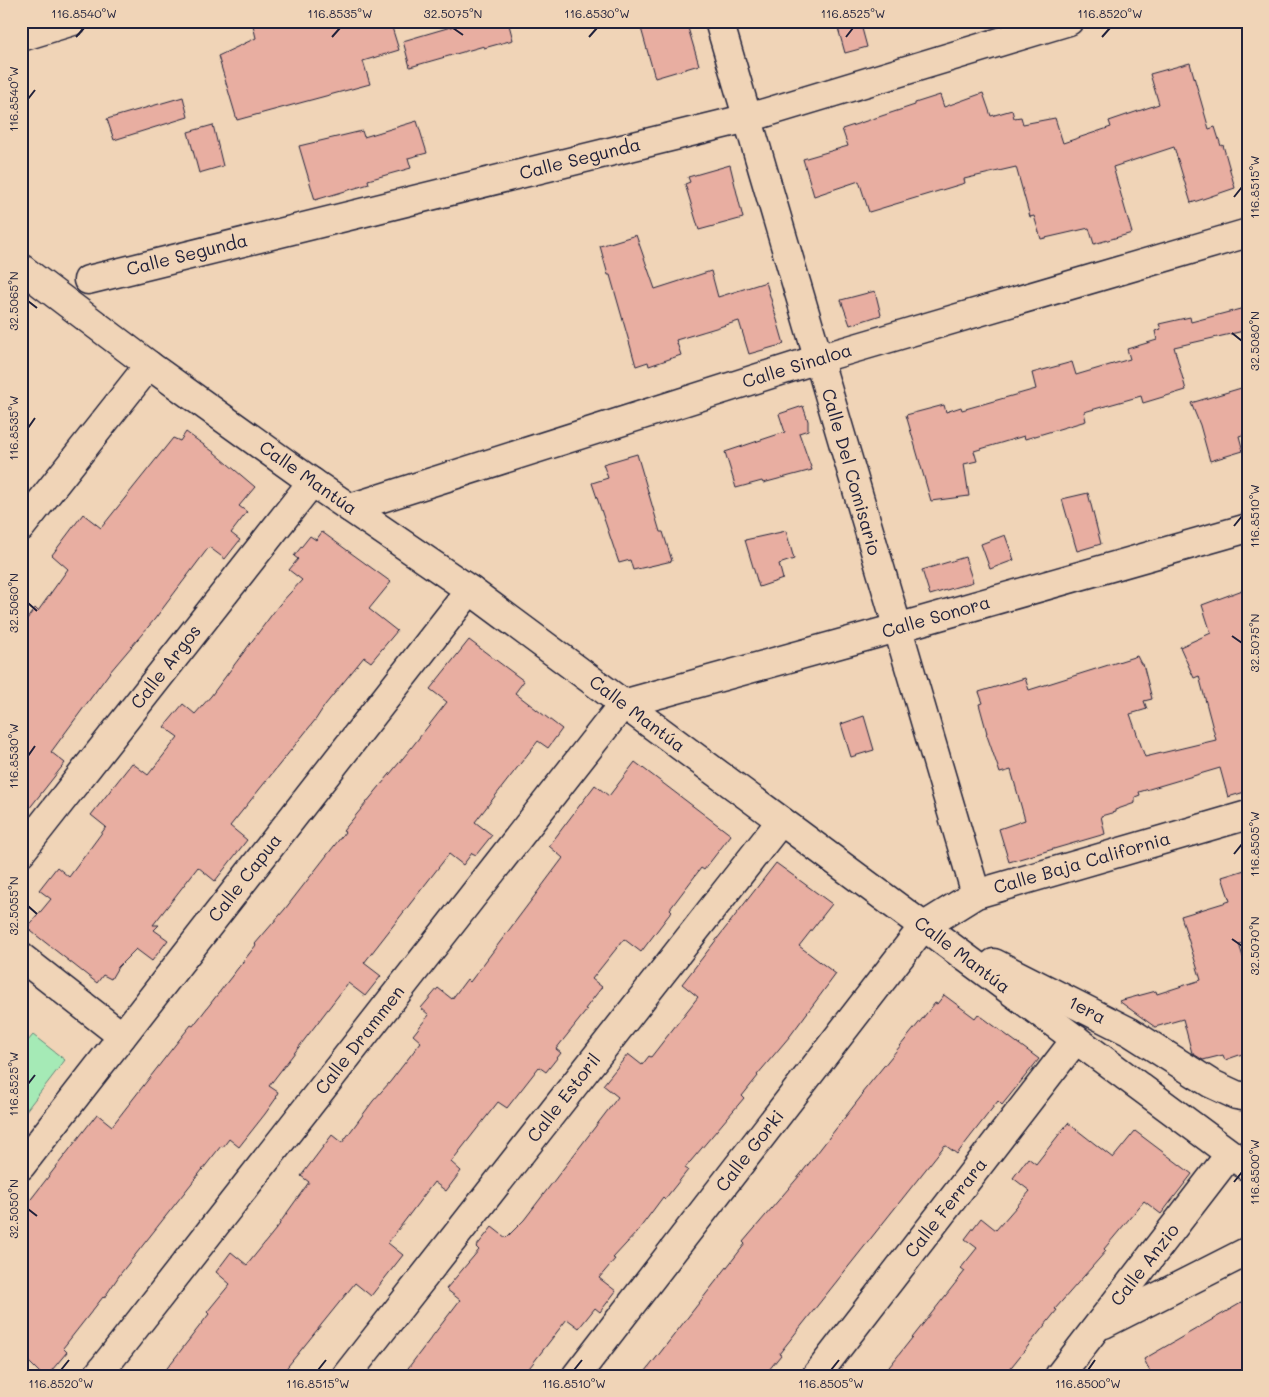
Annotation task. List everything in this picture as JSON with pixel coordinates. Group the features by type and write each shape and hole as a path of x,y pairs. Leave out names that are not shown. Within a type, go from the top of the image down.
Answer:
{"street":[{"path":"21,36 73,21"},
{"name":"Calle Del Comisario","path":"719,21 976,894"},
{"name":"Calle Segunda","path":"88,280 748,118 1068,21"},
{"name":"Calle Sinaloa","path":"350,508 818,358 1248,233"},
{"name":"Calle Mantúa","path":"21,268 148,365 312,482 470,590 1239,1161"},
{"path":"21,527 148,365"},
{"name":"Calle Argos","path":"21,852 312,482"},
{"name":"Calle Sonora","path":"623,704 1248,528"},
{"name":"Calle Capua","path":"21,1166 470,590"},
{"name":"Calle Drammen","path":"97,1376 623,704"},
{"name":"Calle Baja California","path":"924,927 976,894 1248,815"},
{"name":"Calle Estoril","path":"346,1376 781,821"},
{"name":"1era","path":"924,927 1130,1032 1210,1083 1236,1096 1248,1097"},
{"name":"Calle Gorki","path":"576,1376 924,927"},
{"path":"21,957 122,1036"},
{"name":"Calle Ferrara","path":"816,1376 1076,1039"},
{"name":"Calle Anzio","path":"1059,1376 1097,1328 1239,1161"},
{"path":"1097,1328 1248,1251"}],"green space":[{"path":"33,1035 65,1060 25,1112 21,1109 21,1049"}],"building":[{"path":"252,21 390,21 399,50 363,61 370,84 237,120 218,56 256,38"},
{"path":"471,21 508,21 513,40 484,48 484,46 410,67 403,41"},
{"path":"639,21 686,21 699,65 655,78"},
{"path":"836,21 860,21 867,47 845,53"},
{"path":"1190,63 1209,129 1215,127 1221,146 1223,145 1235,188 1191,203 1174,147 1113,167 1132,233 1094,244 1089,228 1041,239 1034,216 1030,217 1016,167 964,179 965,183 869,212 859,181 814,196 803,159 848,146 842,129 915,105 915,103 940,95 944,107 983,93 991,116 1012,110 1014,118 1021,117 1023,124 1055,118 1063,143 1111,127 1109,121 1159,104 1150,74"},
{"path":"183,97 188,117 114,140 107,119"},
{"path":"417,121 427,153 408,158 411,168 368,180 369,184 315,200 299,146 362,131 364,137"},
{"path":"213,125 223,166 199,173 188,132"},
{"path":"730,165 743,218 699,230 685,184 690,182 688,177"},
{"path":"636,235 655,289 711,271 718,297 766,282 784,344 749,354 739,321 676,340 681,355 649,366 648,362 636,366 600,246"},
{"path":"875,291 881,315 850,325 841,300"},
{"path":"1248,307 1248,330 1174,347 1186,390 1143,403 1141,396 1084,412 1086,421 1025,439 1024,436 974,451 977,461 964,464 969,496 931,501 906,415 944,405 946,412 961,407 962,410 1036,389 1032,373 1072,362 1076,375 1130,359 1127,349 1157,340 1155,331 1161,329 1159,324 1190,317 1191,322"},
{"path":"1248,386 1248,433 1239,436 1243,451 1210,461 1200,425 1191,403"},
{"path":"803,406 808,421 808,430 799,433 812,470 736,488 725,452 785,432 779,414"},
{"path":"186,432 215,453 255,487 239,506 247,512 231,533 240,540 225,559 209,547 154,620 110,672 51,752 65,763 21,819 21,627 35,608 38,611 68,569 52,555 83,514 101,528 173,438 180,441"},
{"path":"637,454 660,532 663,532 672,561 633,570 630,560 619,563 592,483 608,478 603,464"},
{"path":"1088,493 1101,544 1077,551 1062,499"},
{"path":"786,531 794,559 779,564 783,579 759,587 745,540"},
{"path":"322,532 391,582 369,609 397,631 371,662 364,657 230,826 247,840 215,881 198,867 153,925 159,925 154,930 168,940 152,961 136,949 118,967 111,979 103,975 97,983 27,928 51,899 39,890 57,867 69,877 106,827 91,815 132,763 148,775 178,737 164,727 183,704 195,714 211,696 279,605 302,580 289,570 298,559 294,556 310,536 316,540"},
{"path":"1005,535 1014,560 990,569 981,544"},
{"path":"965,557 973,582 930,595 922,570"},
{"path":"1248,588 1248,791 1228,797 1220,768 1139,792 1140,795 1135,797 1135,803 1101,816 1105,834 1009,862 999,829 1025,820 1011,770 1000,773 986,733 979,704 983,703 979,692 1025,678 1029,690 1137,656 1141,664 1143,664 1152,699 1144,701 1147,709 1130,714 1145,757 1216,740 1199,676 1194,678 1180,647 1211,633 1202,605"},
{"path":"469,640 524,681 515,693 562,729 548,748 538,741 475,822 492,835 476,855 472,853 463,865 449,854 364,963 381,976 365,996 348,983 269,1086 278,1092 277,1097 265,1114 239,1147 229,1139 223,1147 221,1146 63,1348 67,1352 47,1376 43,1376 21,1354 21,1212 97,1114 112,1126 191,1025 193,1026 255,944 285,909 345,832 343,831 408,752 447,702 430,689"},
{"path":"864,716 874,750 851,757 841,724"},
{"path":"635,762 731,835 704,870 701,868 641,952 624,939 592,979 602,987 585,1009 587,1010 556,1049 561,1053 546,1072 539,1067 507,1108 498,1102 451,1162 461,1171 446,1191 434,1182 388,1243 403,1255 371,1296 355,1283 280,1376 161,1376 209,1314 207,1312 230,1284 216,1272 231,1252 247,1265 280,1224 309,1182 301,1176 332,1135 342,1143 421,1042 413,1035 429,1015 421,1008 438,988 452,999 467,979 470,982 563,858 549,846 595,785 609,796"},
{"path":"776,863 832,904 799,946 836,974 790,1036 757,1075 742,1096 744,1098 685,1168 688,1170 665,1199 663,1197 599,1278 616,1291 600,1312 595,1308 579,1328 567,1319 523,1376 402,1376 460,1300 446,1289 479,1250 476,1247 492,1227 506,1238 524,1220 618,1097 603,1085 628,1054 642,1065 649,1056 651,1057 698,997 682,984"},
{"path":"1248,869 1248,942 1239,944 1248,973 1248,1052 1225,1060 1223,1055 1203,1060 1192,1053 1183,1019 1155,1027 1119,1001 1156,991 1157,994 1201,980 1181,916 1230,901 1222,877"},
{"path":"944,995 975,1018 978,1014 1039,1059 1002,1105 998,1101 957,1154 945,1145 779,1354 781,1355 764,1376 642,1376 745,1244 743,1242 800,1175 862,1093 935,1003 937,1004"},
{"path":"1068,1123 1113,1158 1135,1131 1192,1174 1161,1214 1144,1201 1104,1249 1106,1251 1055,1309 1057,1310 1004,1376 882,1376 965,1271 961,1268 977,1248 965,1239 981,1218 996,1230 1030,1191 1013,1178 1028,1158 1036,1164"},
{"path":"1248,1299 1248,1376 1152,1376 1144,1359"}]}
